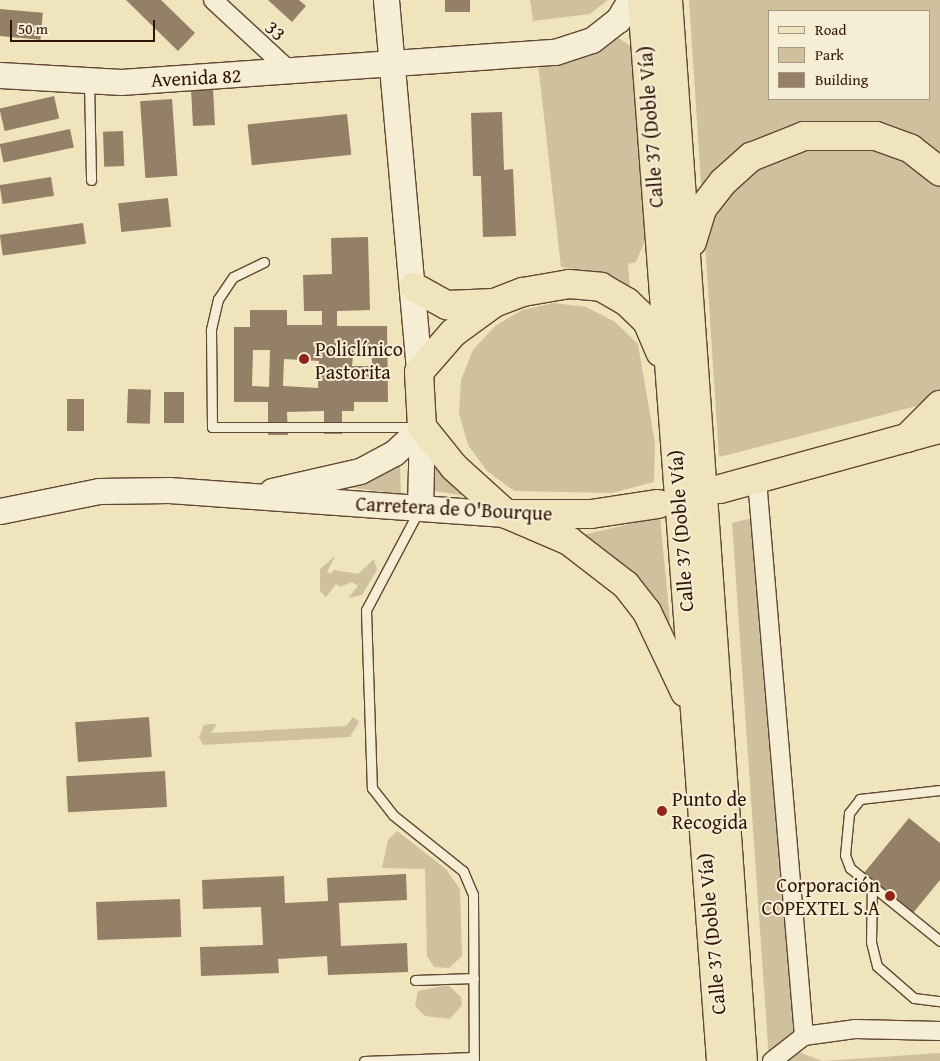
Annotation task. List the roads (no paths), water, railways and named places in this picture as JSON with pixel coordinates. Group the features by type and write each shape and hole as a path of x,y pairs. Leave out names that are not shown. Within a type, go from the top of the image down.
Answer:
{"main road":[{"name":"Calle 37 (Doble Vía)","path":"642,0 692,708 721,1061"},
{"name":"Calle 37 (Doble Vía)","path":"668,0 743,1061"},
{"path":"670,32 688,0"},
{"path":"688,264 702,208 723,182 751,157 777,144 834,133 876,136 911,149 940,172"},
{"path":"414,287 447,305 494,302 548,286 600,287 627,302 647,321 667,367"},
{"path":"494,302 453,333 419,372 422,428 454,467 506,514 569,541 626,585 647,612 692,708"},
{"path":"907,438 940,405"},
{"path":"720,489 940,429"},
{"name":"Carretera de O'Bourque","path":"506,514 592,514 658,504"}],"street":[{"name":"33","path":"212,0 290,71"},
{"path":"386,0 414,287 419,372"},
{"name":"Avenida 82","path":"0,75 89,81 290,71 556,52 592,40 618,20 630,0"},
{"path":"0,511 99,491 250,496 360,471 394,453 422,428"},
{"path":"420,508 422,428"},
{"path":"757,480 804,1036"},
{"name":"Carretera de O'Bourque","path":"250,496 506,514"},
{"path":"772,1061 804,1036 855,1028 940,1031"}],"lane":[{"path":"89,81 91,180"},
{"path":"264,262 233,277 218,299 210,330 212,427 422,428"},
{"path":"364,1061 474,1059 473,894 463,871 393,815 372,788 366,610 420,508"},
{"path":"940,790 873,794 860,799 849,813 845,855 850,868 940,941"},
{"path":"872,886 871,942 878,966 914,998 940,1000"},
{"path":"415,980 474,978"}],"place":[{"name":"Policlínico Pastorita","path":"304,359"},
{"name":"Punto de Recogida","path":"662,811"},
{"name":"Corporación COPEXTEL S.A","path":"890,896"}]}
